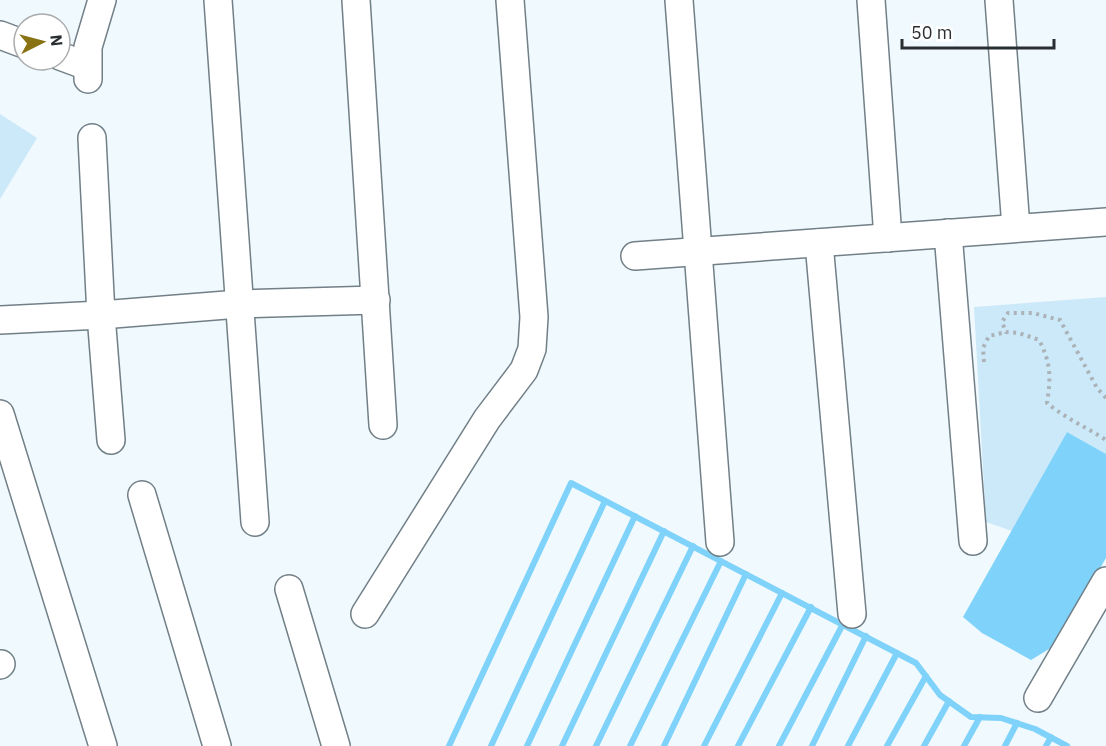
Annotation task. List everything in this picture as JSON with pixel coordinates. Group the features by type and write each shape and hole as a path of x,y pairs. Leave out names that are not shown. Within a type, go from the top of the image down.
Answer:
{"street":[{"path":"72,63 88,72 88,47 102,0"},
{"path":"218,0 255,522"},
{"path":"356,0 383,425"},
{"path":"365,614 487,419 524,370 532,349 534,317 510,0"},
{"path":"679,0 720,542"},
{"path":"871,0 888,238"},
{"path":"999,0 1016,228"},
{"path":"92,138 101,315 111,440"},
{"path":"635,256 1106,222"},
{"path":"948,233 973,541"},
{"path":"819,243 852,614"},
{"path":"0,320 239,304 376,300"},
{"path":"0,414 103,746"},
{"path":"142,495 218,746"},
{"path":"1038,698 1106,581"},
{"path":"289,589 336,746"}],"path":[{"path":"1106,398 1080,360 1060,320 1033,313 1008,314 1002,322 1006,332 1019,333 1039,340 1048,357 1051,381 1047,403 1062,416 1106,440"}],"shaded area":[{"path":"0,114 37,138 0,199"},
{"path":"1106,297 1106,454 1067,432 1012,531 986,522 974,307"}],"water":[{"path":"1067,432 1106,454 1106,558 1054,646 1031,660 982,633 963,617"}],"waterway":[{"path":"449,746 571,483 916,663 940,695 971,717 1001,718 1035,729 1067,746"},
{"path":"491,746 605,501"},
{"path":"527,746 635,516"},
{"path":"562,746 664,531"},
{"path":"596,746 693,546"},
{"path":"630,746 721,561"},
{"path":"664,746 746,574"},
{"path":"704,746 782,593"},
{"path":"738,746 811,607"},
{"path":"779,746 843,624"},
{"path":"812,746 866,636"},
{"path":"848,746 897,653"},
{"path":"887,746 926,676"},
{"path":"924,746 949,701"},
{"path":"964,746 980,717"},
{"path":"1005,746 1017,723"},
{"path":"1046,746 1051,737"}]}
